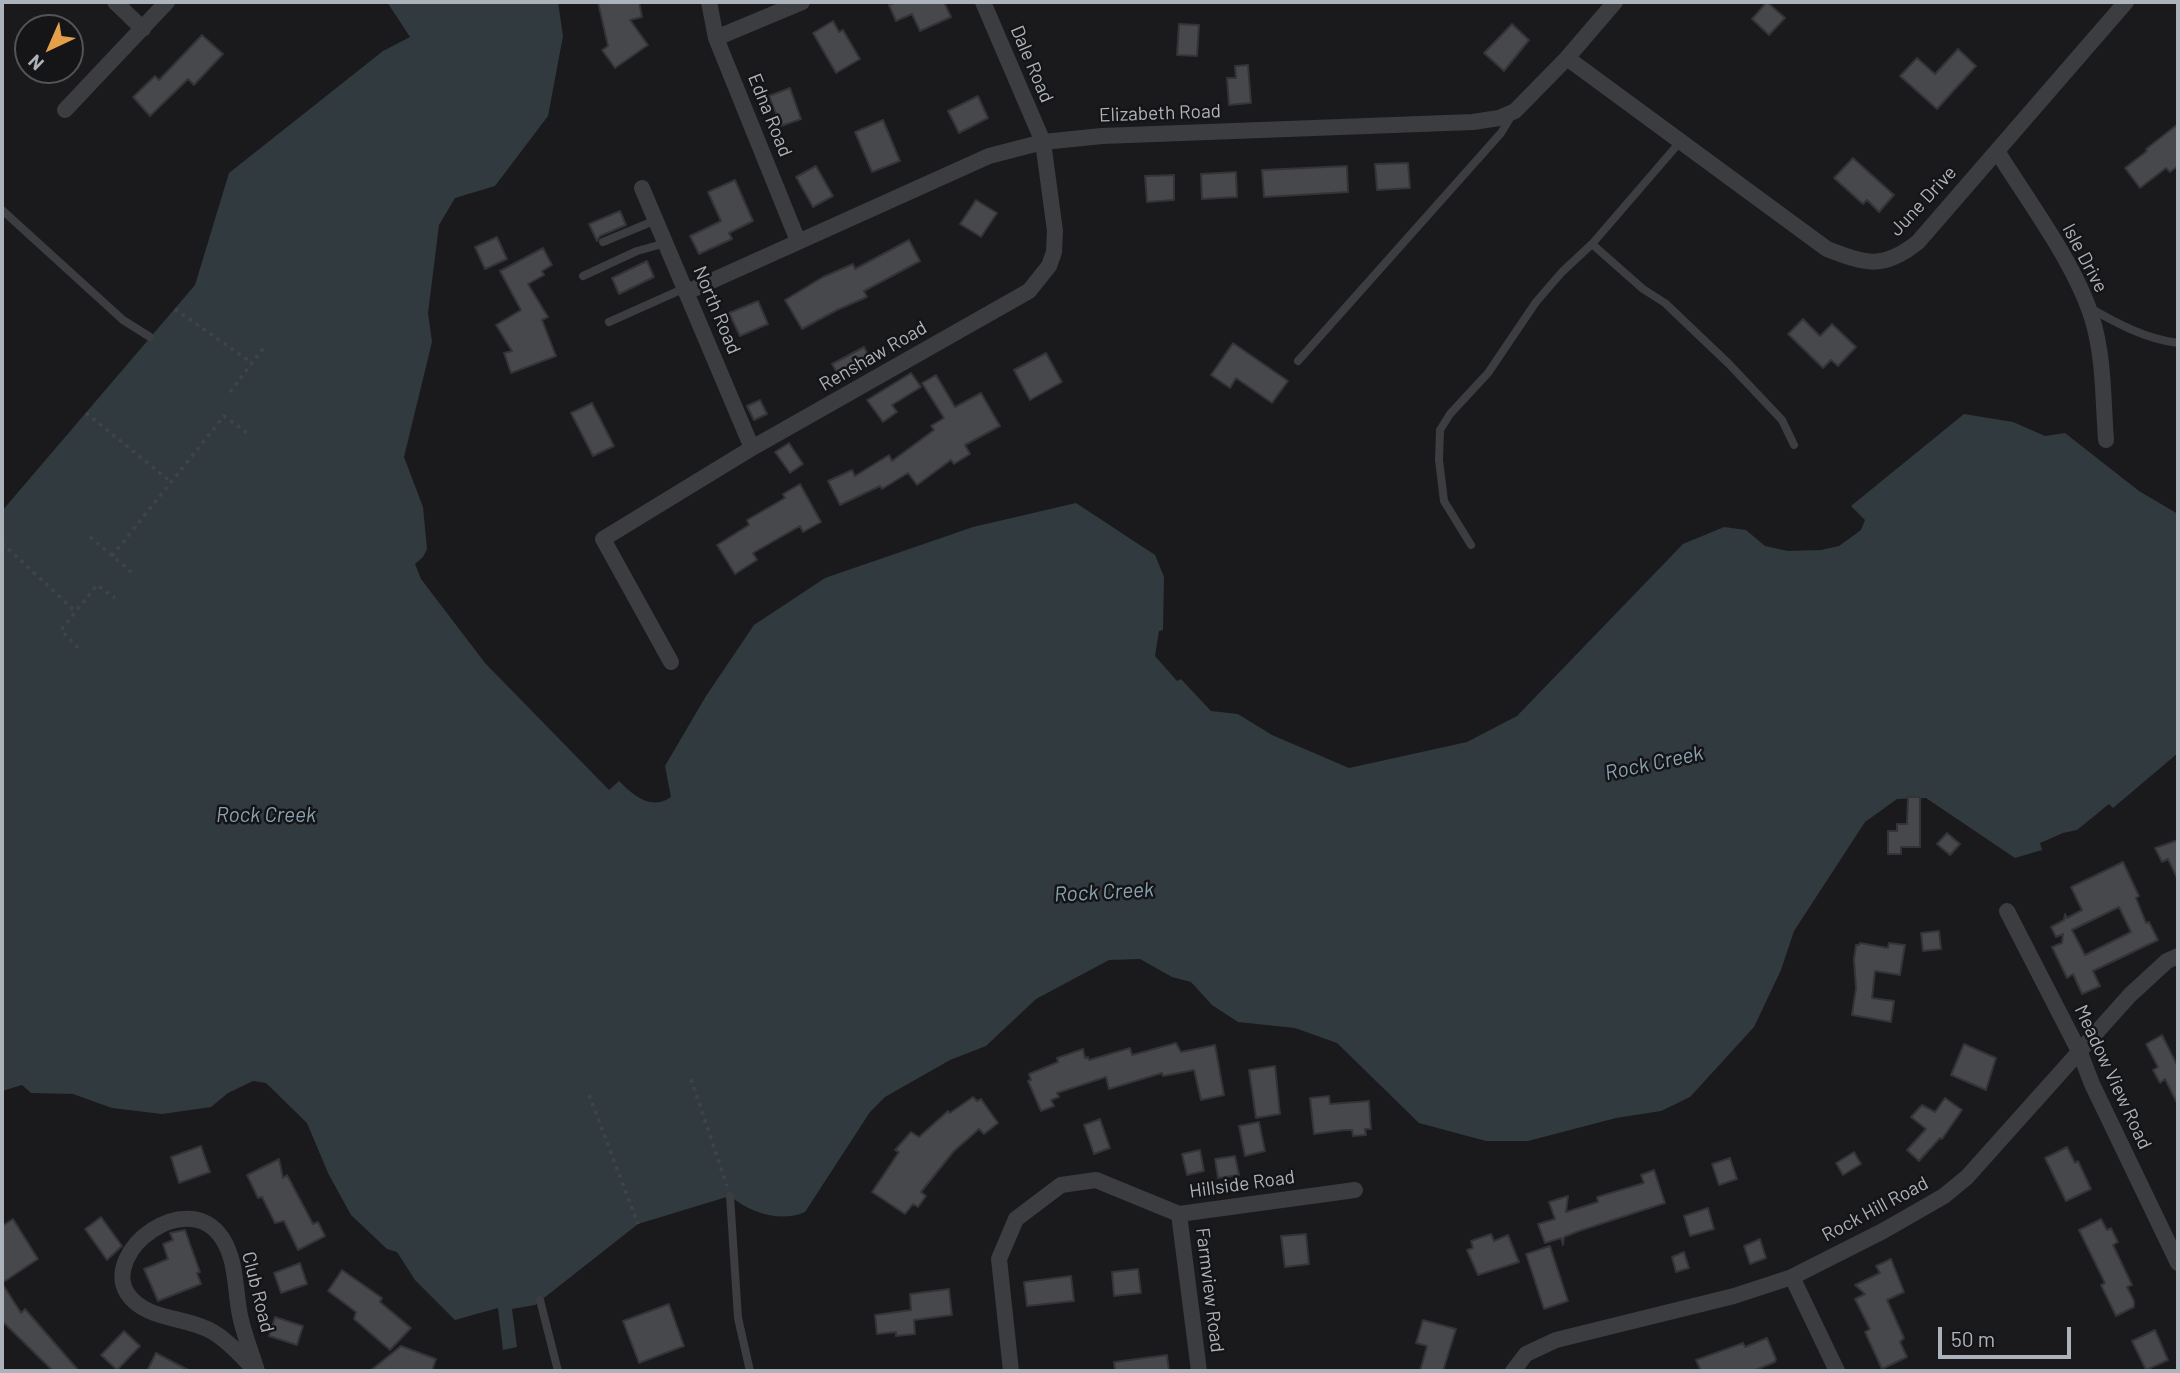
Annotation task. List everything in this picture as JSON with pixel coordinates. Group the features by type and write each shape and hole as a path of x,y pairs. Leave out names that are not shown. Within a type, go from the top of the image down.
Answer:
{"street":[{"path":"115,2 143,29"},
{"path":"65,110 167,2"},
{"name":"Edna Road","path":"709,2 716,38 798,241"},
{"path":"716,38 802,2"},
{"name":"Dale Road","path":"983,2 1043,142"},
{"name":"Elizabeth Road","path":"686,290 989,156 1043,142 1102,135 1474,122 1499,118 1515,111 1567,58 1615,2"},
{"name":"June Drive","path":"1567,58 1827,249 1863,261 1884,262 1903,254 1918,242 2126,2"},
{"name":"Renshaw Road","path":"671,662 603,539 752,448 1029,291 1049,266 1054,252 1055,231 1043,142"},
{"name":"Isle Drive","path":"1997,151 2077,279 2088,307 2098,341 2106,440"},
{"name":"North Road","path":"642,188 752,448"},
{"name":"Meadow View Road","path":"2007,911 2080,1052 2092,1084 2178,1263"},
{"name":"Rock Hill Road","path":"1513,1371 1526,1354 1556,1340 1734,1296 1792,1277 1883,1231 1944,1196 1967,1177 2130,995 2167,961 2178,956"},
{"name":"Hillside Road","path":"1011,1371 999,1259 1016,1219 1061,1185 1096,1180 1179,1214 1355,1189"},
{"name":"Farmview Road","path":"1179,1214 1199,1371"},
{"name":"Club Road","path":"186,1217 206,1222 222,1238 235,1273 239,1312 256,1371 233,1347 211,1330 138,1306 127,1293 121,1270 148,1232 172,1220 186,1217"},
{"path":"1792,1277 1837,1371"}],"lane":[{"path":"1298,361 1501,133 1515,111"},
{"path":"1471,545 1444,501 1439,460 1440,430 1450,414 1488,373 1536,302 1562,272 1592,244 1680,142"},
{"path":"2,210 123,320 150,337"},
{"path":"603,242 656,220"},
{"path":"583,276 637,251 666,243"},
{"path":"1592,244 1643,289 1665,303 1729,364 1782,420 1794,445"},
{"path":"609,322 686,290"},
{"path":"2088,307 2126,328 2178,343"},
{"path":"730,1196 737,1318 750,1371"},
{"path":"540,1300 558,1371"}],"path":[{"path":"175,309 252,363"},
{"path":"230,392 265,346"},
{"path":"86,413 171,482"},
{"path":"111,556 224,416 250,435"},
{"path":"90,537 136,576"},
{"path":"2,543 76,612"},
{"path":"78,648 61,630 97,585 115,598"},
{"path":"691,1079 730,1196"},
{"path":"589,1095 638,1224"}],"water":[{"name":"Rock Creek","path":"387,2 558,2 563,36 548,116 495,186 455,198 439,225 428,313 432,342 404,457 423,507 427,549 415,564 421,579 485,663 609,790 619,781 643,800 657,803 671,797 665,766 706,696 754,625 825,578 973,527 1076,503 1155,555 1164,577 1163,630 1159,631 1155,656 1177,681 1181,679 1211,711 1238,714 1272,735 1349,768 1467,742 1517,716 1683,544 1724,527 1746,530 1765,546 1788,551 1821,550 1839,546 1861,530 1865,520 1851,506 1964,414 2013,422 2045,436 2065,433 2139,491 2178,514 2178,753 2113,808 2109,804 2077,830 2040,843 2042,850 2015,858 1926,798 1897,799 1865,822 1794,931 1781,970 1754,1027 1690,1097 1661,1111 1616,1118 1528,1141 1486,1141 1419,1123 1337,1043 1295,1028 1238,1022 1212,1005 1191,982 1172,977 1140,959 1109,960 1036,999 986,1046 950,1060 885,1097 870,1112 805,1212 786,1217 766,1214 747,1207 730,1196 638,1224 535,1305 512,1309 517,1347 503,1350 498,1308 455,1320 415,1280 397,1252 387,1249 351,1215 328,1173 307,1123 266,1083 253,1081 228,1093 211,1107 162,1114 112,1108 73,1094 31,1093 22,1085 2,1091 2,511 195,285 229,173 383,51 410,37"}],"building":[{"path":"598,2 639,2 642,17 630,20 648,45 615,68 602,50 608,46"},
{"path":"897,2 944,2 951,17 920,31 912,14 896,21 889,5"},
{"path":"1767,2 1785,18 1769,35 1752,19"},
{"path":"833,21 839,32 843,30 860,59 836,73 813,33"},
{"path":"1179,24 1199,25 1197,56 1177,55"},
{"path":"1512,24 1529,40 1504,71 1484,53"},
{"path":"202,35 223,54 194,85 188,79 150,116 133,97 155,76 159,80"},
{"path":"1958,49 1976,66 1937,109 1900,76 1917,58 1935,74"},
{"path":"1248,65 1251,103 1229,105 1227,78 1236,78 1235,66"},
{"path":"790,88 801,119 781,126 769,96"},
{"path":"978,96 988,118 959,133 948,111"},
{"path":"883,120 900,161 872,172 855,132"},
{"path":"2178,124 2178,166 2170,172 2166,168 2140,188 2125,168"},
{"path":"1853,158 1894,195 1879,212 1867,200 1863,204 1834,178"},
{"path":"1408,163 1410,188 1377,190 1375,164"},
{"path":"816,166 833,196 813,207 796,177"},
{"path":"1347,166 1348,192 1264,197 1262,170"},
{"path":"1236,172 1237,197 1202,199 1201,174"},
{"path":"1174,175 1174,200 1147,202 1145,176"},
{"path":"735,180 753,221 729,233 732,239 699,254 690,236 721,221 708,192"},
{"path":"976,200 997,213 981,237 960,224"},
{"path":"620,211 626,225 600,236 597,241 589,224"},
{"path":"497,237 507,259 485,269 475,247"},
{"path":"909,240 920,261 864,291 867,297 802,329 785,300 823,277 853,264 855,269"},
{"path":"543,248 552,265 542,271 544,275 528,284 548,317 542,320 556,356 511,373 504,353 512,351 496,325 521,310 500,271"},
{"path":"647,261 654,277 619,294 612,278"},
{"path":"758,301 768,324 740,336 729,313"},
{"path":"1803,319 1820,336 1832,324 1856,347 1838,366 1831,360 1823,368 1788,334"},
{"path":"1233,343 1288,381 1272,403 1236,378 1230,388 1211,375"},
{"path":"864,347 871,365 842,381 832,364"},
{"path":"1046,353 1062,382 1030,400 1014,370"},
{"path":"911,373 921,387 892,405 897,412 883,422 867,400"},
{"path":"936,375 955,407 981,393 1000,426 965,445 970,454 954,464 951,460 917,485 908,473 882,489 880,486 840,505 828,481 852,470 855,476 889,455 892,461 934,430 931,426 944,418 922,383"},
{"path":"760,400 767,414 754,420 747,406"},
{"path":"592,403 614,446 593,456 571,413"},
{"path":"789,443 803,464 790,473 775,452"},
{"path":"800,484 821,522 803,532 800,526 753,553 757,560 735,574 717,545 749,525 747,520 785,498 783,494"},
{"path":"1908,797 1920,797 1920,847 1901,847 1901,854 1888,854 1888,831 1897,831 1897,824 1907,824"},
{"path":"1947,833 1960,844 1950,855 1937,844"},
{"path":"2178,840 2178,880 2168,859 2162,862 2155,848"},
{"path":"2123,862 2139,896 2136,898 2146,923 2149,922 2158,940 2093,971 2100,986 2082,994 2073,974 2067,978 2052,947 2062,943 2063,934 2056,937 2051,927 2064,920 2065,914 2067,918 2082,910 2071,887","holes":["2119,907 2131,932 2085,955 2072,930"]},
{"path":"1939,931 1941,949 1923,951 1921,933"},
{"path":"1860,943 1888,948 1889,943 1905,945 1900,975 1875,971 1872,998 1894,1001 1891,1022 1852,1015 1856,988 1854,960 1856,945"},
{"path":"2162,1035 2178,1067 2178,1105 2165,1079 2160,1083 2153,1070 2158,1067 2146,1044"},
{"path":"1176,1043 1181,1052 1215,1045 1224,1095 1201,1100 1194,1070 1163,1076 1162,1073 1109,1089 1106,1077 1057,1093 1059,1097 1051,1100 1054,1106 1041,1111 1028,1081 1031,1080 1029,1074 1058,1062 1057,1058 1083,1049 1085,1058 1088,1057 1089,1060 1130,1048 1132,1055"},
{"path":"1964,1044 1996,1058 1986,1090 1951,1075"},
{"path":"1275,1066 1280,1114 1256,1118 1249,1070"},
{"path":"1329,1096 1330,1104 1369,1101 1371,1129 1365,1129 1366,1135 1353,1136 1352,1130 1314,1134 1310,1098"},
{"path":"973,1097 977,1101 981,1099 998,1123 984,1134 979,1129 954,1151 921,1192 926,1196 918,1207 913,1204 905,1214 872,1192 899,1152 895,1150 911,1132 919,1137 948,1111 950,1113"},
{"path":"1945,1098 1962,1110 1942,1139 1940,1138 1919,1161 1907,1150 1926,1129 1911,1117 1922,1105 1935,1112"},
{"path":"1100,1119 1110,1148 1094,1154 1084,1125"},
{"path":"1259,1122 1265,1151 1245,1156 1239,1126"},
{"path":"201,1146 210,1172 179,1183 171,1157"},
{"path":"2067,1147 2075,1163 2078,1161 2091,1189 2066,1201 2045,1158"},
{"path":"1200,1150 1204,1171 1187,1175 1182,1154"},
{"path":"1854,1152 1861,1164 1843,1175 1836,1163"},
{"path":"1235,1156 1239,1175 1218,1178 1215,1159"},
{"path":"1730,1158 1737,1179 1719,1185 1712,1164"},
{"path":"279,1159 283,1178 287,1175 313,1224 318,1222 325,1236 298,1250 284,1221 275,1223 247,1175"},
{"path":"1654,1170 1665,1203 1564,1237 1563,1245 1561,1238 1545,1243 1538,1224 1555,1219 1549,1202 1568,1196 1566,1212 1598,1202 1597,1197 1644,1183 1641,1175"},
{"path":"1708,1208 1714,1229 1690,1236 1684,1216"},
{"path":"101,1217 122,1246 107,1260 85,1229"},
{"path":"13,1219 38,1259 2,1283 2,1226"},
{"path":"2101,1219 2107,1230 2111,1228 2118,1242 2113,1245 2132,1285 2127,1287 2134,1307 2116,1316 2101,1285 2105,1283 2079,1230"},
{"path":"185,1230 200,1272 197,1273 201,1284 158,1301 144,1269 168,1259 163,1244 173,1240 170,1233"},
{"path":"1306,1234 1309,1264 1285,1267 1281,1236"},
{"path":"1491,1234 1494,1241 1508,1235 1519,1262 1478,1275 1467,1250 1473,1248 1471,1241"},
{"path":"1760,1239 1766,1258 1750,1264 1744,1246"},
{"path":"1550,1246 1568,1301 1544,1309 1526,1254"},
{"path":"1684,1252 1689,1268 1676,1272 1672,1257"},
{"path":"1891,1259 1904,1292 1887,1300 1904,1338 1900,1342 1907,1357 1882,1369 1865,1332 1870,1329 1855,1299 1865,1294 1855,1285 1880,1273 1876,1266"},
{"path":"300,1263 307,1284 281,1293 274,1273"},
{"path":"1138,1269 1141,1293 1114,1296 1112,1272"},
{"path":"342,1270 382,1298 380,1302 411,1328 390,1350 354,1319 356,1312 328,1291"},
{"path":"1071,1276 1074,1301 1027,1306 1024,1282"},
{"path":"2,1283 21,1313 25,1309 79,1371 53,1371 2,1321"},
{"path":"949,1289 952,1315 914,1320 915,1334 877,1334 875,1315 911,1310 910,1294"},
{"path":"669,1304 684,1346 639,1363 623,1321"},
{"path":"275,1317 303,1326 297,1345 269,1336"},
{"path":"1423,1320 1456,1329 1443,1371 1420,1371 1427,1346 1416,1343"},
{"path":"2155,1330 2168,1360 2146,1370 2132,1341"},
{"path":"124,1331 140,1346 117,1370 101,1355"},
{"path":"1767,1338 1775,1362 1753,1371 1701,1371 1696,1360 1743,1343 1745,1347"},
{"path":"401,1346 436,1359 432,1371 370,1371"},
{"path":"156,1353 190,1371 147,1371"},
{"path":"1167,1355 1169,1371 1115,1371 1114,1362"}]}
